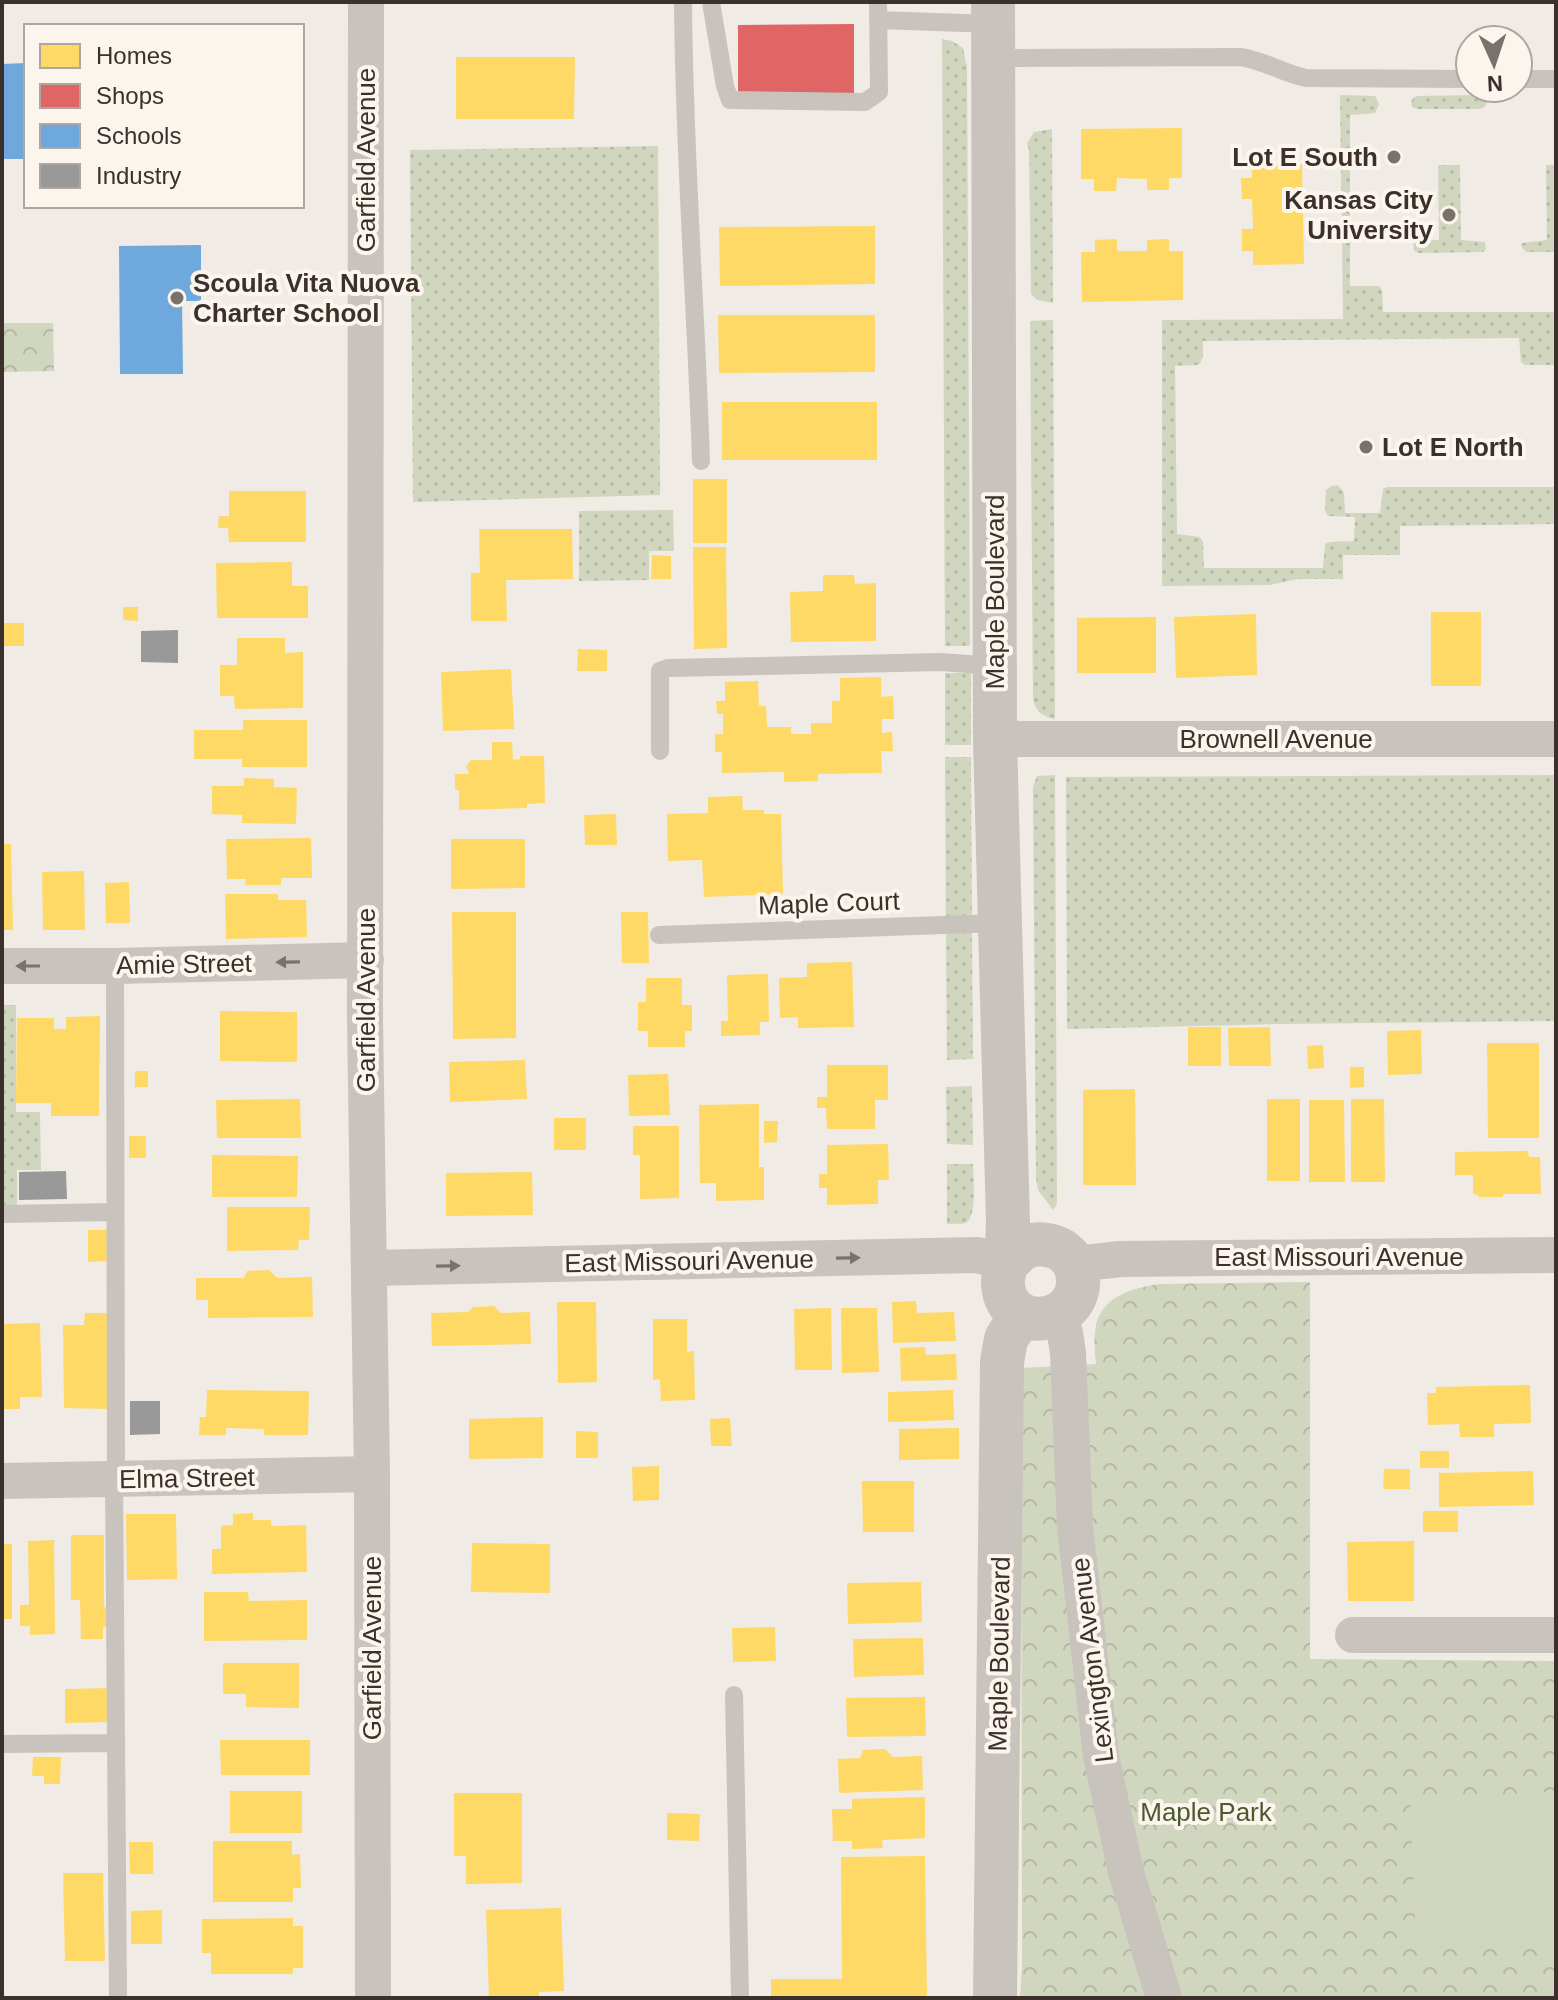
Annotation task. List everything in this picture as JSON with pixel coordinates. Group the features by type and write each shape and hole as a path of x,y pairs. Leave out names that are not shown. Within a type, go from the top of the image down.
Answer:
{"street":[{"name":"Garfield Avenue","path":"366,2 366,960 372,1474 373,1998"},
{"name":"Maple Boulevard","path":"993,28 995,739 1007,1181 1041,1257 1079,1284 1073,1302 1040,1315 1006,1339 1002,1362 995,1998"},
{"name":"Brownell Avenue","path":"995,739 1556,739"},
{"name":"Amie Street","path":"2,966 366,960"},
{"name":"East Missouri Avenue","path":"370,1268 977,1255 1121,1259 1556,1255"},
{"name":"Maple Boulevard","path":"1040,1315 1008,1302 1002,1283 1041,1257"},
{"name":"Lexington Avenue","path":"1040,1315 1065,1333 1075,1527 1101,1756 1126,1872 1164,1998"},
{"name":"Elma Street","path":"2,1481 372,1474"},
{"path":"1353,1635 1556,1635"}],"lane":[{"path":"683,2 683,97 701,461"},
{"path":"711,2 730,100 865,102 879,92 878,11 993,28 1254,58 1287,74 1306,78 1454,79"},
{"path":"1534,79 1556,79"},
{"path":"660,751 660,671 668,668 941,662 995,666"},
{"name":"Maple Court","path":"659,935 1000,923"},
{"path":"115,966 114,1479 118,1998"},
{"path":"2,1214 115,1212"},
{"path":"734,1695 740,1998"},
{"path":"2,1744 116,1743"}],"green space":[{"path":"942,39 963,48 967,67 970,646 945,646"},
{"path":"1340,95 1375,96 1379,104 1375,113 1350,115 1350,286 1379,286 1383,312 1556,312 1556,365 1525,365 1521,362 1519,338 1203,341 1200,364 1175,366 1177,534 1200,537 1204,568 1323,568 1325,544 1354,541 1355,517 1328,516 1325,511 1326,490 1338,485 1344,493 1345,513 1380,513 1383,489 1387,487 1556,487 1556,524 1400,526 1400,555 1343,555 1343,579 1298,579 1270,585 1162,586 1162,320 1343,319"},
{"path":"1454,95 1454,104 1486,104 1480,109 1417,109 1411,103 1417,96"},
{"path":"1052,129 1053,303 1038,300 1031,294 1027,143 1034,132"},
{"path":"658,146 660,495 413,502 410,150"},
{"path":"1438,165 1460,165 1461,240 1485,242 1483,252 1418,253 1414,250 1414,243 1418,241 1439,240"},
{"path":"1546,165 1556,165 1556,252 1526,252 1522,243 1547,240"},
{"path":"1053,320 1055,719 1040,713 1033,699 1030,321"},
{"path":"2,323 53,323 54,371 2,372"},
{"path":"673,510 674,551 649,551 649,580 579,581 579,511"},
{"path":"945,673 971,673 971,745 945,745"},
{"path":"945,757 971,757 972,919 946,919"},
{"path":"1055,775 1057,1204 1053,1210 1038,1190 1036,1178 1033,787 1037,776"},
{"path":"1556,775 1556,1021 1067,1029 1066,777"},
{"path":"946,931 972,931 973,1059 947,1060"},
{"path":"2,1005 16,1005 16,1112 40,1112 41,1170 17,1170 17,1205 2,1205"},
{"path":"972,1086 973,1145 947,1144 946,1087"},
{"path":"947,1164 973,1164 972,1212 965,1223 947,1224"},
{"name":"Maple Park","path":"1310,1282 1310,1659 1556,1661 1556,1998 1020,1998 1021,1368 1096,1364 1095,1332 1102,1310 1118,1296 1138,1288 1160,1284"},
{"path":"1556,1792 1556,1941 1416,1947 1410,1798"}],"building: Homes":[{"path":"456,57 575,57 574,119 456,119"},
{"path":"1182,128 1182,178 1169,178 1169,190 1147,190 1147,179 1117,178 1116,191 1094,191 1094,179 1081,179 1081,129"},
{"path":"1302,164 1304,264 1253,265 1253,251 1242,251 1242,229 1253,229 1252,199 1242,199 1241,178 1252,178 1252,165"},
{"path":"875,226 875,284 720,286 719,227"},
{"path":"1117,239 1117,251 1147,251 1147,240 1169,239 1169,251 1183,251 1183,300 1082,302 1081,252 1095,252 1095,240"},
{"path":"718,315 875,315 875,372 719,373"},
{"path":"722,402 877,402 877,460 722,460"},
{"path":"693,479 727,479 727,543 693,543"},
{"path":"229,491 306,491 306,542 229,542 228,528 218,528 219,516 229,516"},
{"path":"479,529 572,529 573,579 506,580 507,621 471,621 471,573 480,573"},
{"path":"693,547 726,547 727,648 694,649"},
{"path":"652,555 671,556 671,579 651,579"},
{"path":"292,562 292,586 308,586 308,618 217,618 216,563"},
{"path":"823,575 854,575 855,584 876,583 876,641 791,642 790,592 823,591"},
{"path":"123,607 138,607 138,621 123,620"},
{"path":"1431,612 1481,612 1481,686 1431,686"},
{"path":"1256,614 1257,675 1176,678 1174,617"},
{"path":"1156,617 1156,673 1077,673 1077,618"},
{"path":"2,623 24,623 24,646 2,646"},
{"path":"237,638 285,638 285,653 303,652 303,708 235,709 234,696 220,696 220,665 237,665"},
{"path":"578,649 607,650 607,671 577,671"},
{"path":"511,669 514,729 443,731 441,672"},
{"path":"881,677 881,697 893,696 894,719 882,719 882,733 892,732 893,751 881,751 882,773 818,774 818,781 784,782 784,772 722,773 722,752 715,752 715,734 723,734 723,714 717,714 716,701 725,701 725,682 758,681 759,706 766,706 767,727 791,727 791,734 811,734 811,723 832,723 832,701 840,701 840,678"},
{"path":"243,720 307,720 307,767 242,767 242,759 194,759 194,730 243,730"},
{"path":"492,742 512,742 513,760 520,759 520,756 544,756 545,803 527,804 527,808 459,810 455,774 469,774 466,766 471,760 492,760"},
{"path":"244,778 274,779 274,787 297,788 296,824 242,823 242,815 212,814 212,786 244,786"},
{"path":"742,796 743,810 781,814 783,894 704,897 702,860 668,861 667,814 708,813 708,797"},
{"path":"616,814 617,845 585,845 584,815"},
{"path":"311,838 312,878 281,878 281,885 245,885 246,879 227,879 226,839"},
{"path":"451,839 525,839 525,888 451,889"},
{"path":"2,844 11,844 13,930 2,930"},
{"path":"84,871 85,930 43,930 42,872"},
{"path":"129,882 130,923 106,923 105,883"},
{"path":"225,894 278,894 278,900 306,900 307,937 226,939"},
{"path":"452,912 516,912 516,1038 453,1039"},
{"path":"621,912 648,912 649,963 622,963"},
{"path":"852,962 854,1027 798,1028 798,1017 780,1018 779,978 807,977 807,963"},
{"path":"768,974 769,1022 760,1022 760,1035 721,1036 721,1021 728,1021 727,975"},
{"path":"646,978 682,978 682,1005 692,1005 692,1031 685,1031 685,1047 648,1047 648,1031 638,1031 638,1002 646,1002"},
{"path":"220,1011 297,1012 297,1062 220,1061"},
{"path":"100,1016 99,1116 51,1116 51,1103 16,1103 17,1018 54,1018 54,1029 66,1029 66,1017"},
{"path":"1188,1027 1221,1027 1221,1066 1188,1066"},
{"path":"1270,1027 1271,1066 1229,1066 1228,1028"},
{"path":"1421,1030 1422,1074 1388,1075 1387,1031"},
{"path":"1487,1043 1539,1043 1539,1138 1488,1138"},
{"path":"1323,1045 1324,1068 1308,1069 1307,1046"},
{"path":"525,1060 527,1099 450,1102 449,1062"},
{"path":"827,1065 888,1065 888,1100 875,1100 875,1129 827,1129 826,1108 817,1108 817,1097 827,1097"},
{"path":"1350,1067 1364,1067 1364,1087 1350,1088"},
{"path":"135,1071 148,1071 148,1087 135,1087"},
{"path":"668,1074 670,1115 629,1116 628,1075"},
{"path":"1135,1089 1136,1185 1083,1185 1083,1090"},
{"path":"300,1099 301,1138 217,1138 216,1100"},
{"path":"1267,1099 1300,1099 1300,1181 1267,1181"},
{"path":"1351,1099 1384,1099 1385,1182 1351,1182"},
{"path":"1309,1100 1344,1100 1345,1182 1309,1182"},
{"path":"759,1104 759,1167 764,1167 764,1200 716,1201 716,1183 700,1183 699,1105"},
{"path":"554,1118 586,1118 586,1150 554,1150"},
{"path":"764,1121 778,1121 777,1142 764,1143"},
{"path":"633,1126 679,1126 679,1198 640,1199 640,1155 633,1155"},
{"path":"129,1136 146,1136 146,1158 129,1158"},
{"path":"888,1144 889,1180 878,1180 878,1204 827,1205 827,1188 819,1188 819,1174 827,1174 827,1145"},
{"path":"1528,1151 1529,1157 1540,1157 1541,1194 1478,1197 1473,1194 1473,1175 1455,1175 1455,1152"},
{"path":"212,1155 298,1156 297,1197 212,1197"},
{"path":"532,1172 533,1215 446,1216 446,1173"},
{"path":"227,1207 310,1207 309,1240 299,1240 298,1250 227,1251"},
{"path":"88,1230 108,1230 109,1261 88,1262"},
{"path":"269,1270 277,1278 312,1277 313,1317 208,1318 208,1300 196,1300 196,1278 244,1278 247,1271"},
{"path":"916,1301 917,1313 954,1312 956,1341 893,1343 892,1302"},
{"path":"557,1302 596,1302 597,1382 558,1383"},
{"path":"494,1306 501,1313 530,1312 531,1344 432,1346 431,1313 468,1312 473,1307"},
{"path":"831,1308 832,1370 795,1370 794,1309"},
{"path":"841,1308 877,1308 879,1372 842,1373"},
{"path":"85,1313 109,1313 110,1409 64,1408 63,1325 84,1325"},
{"path":"653,1319 687,1319 687,1352 694,1351 695,1400 661,1401 660,1379 653,1380"},
{"path":"40,1323 42,1397 20,1397 20,1409 2,1409 2,1324"},
{"path":"925,1347 926,1355 956,1354 957,1380 901,1381 900,1348"},
{"path":"1530,1385 1531,1423 1494,1424 1494,1437 1460,1437 1459,1424 1428,1425 1427,1393 1436,1393 1436,1387"},
{"path":"207,1390 309,1391 308,1435 264,1435 264,1429 226,1428 226,1435 199,1435 200,1417 206,1417"},
{"path":"953,1390 954,1420 888,1422 888,1392"},
{"path":"543,1417 543,1458 469,1459 469,1419"},
{"path":"730,1418 732,1446 711,1446 710,1419"},
{"path":"959,1428 959,1459 899,1460 899,1429"},
{"path":"576,1431 598,1432 598,1458 576,1458"},
{"path":"1420,1451 1449,1451 1449,1468 1420,1468"},
{"path":"659,1466 659,1500 633,1501 632,1467"},
{"path":"1384,1469 1410,1469 1410,1489 1383,1489"},
{"path":"1533,1471 1534,1505 1439,1507 1439,1473"},
{"path":"862,1481 914,1481 914,1532 863,1532"},
{"path":"1423,1511 1458,1511 1458,1532 1423,1532"},
{"path":"253,1513 253,1520 271,1520 271,1526 306,1525 307,1572 212,1574 212,1549 221,1549 221,1526 233,1525 233,1514"},
{"path":"126,1514 176,1514 177,1579 127,1580"},
{"path":"71,1535 104,1535 104,1607 110,1608 109,1627 103,1627 103,1639 81,1639 80,1600 71,1600"},
{"path":"54,1540 55,1634 30,1635 30,1626 20,1626 20,1605 29,1605 28,1541"},
{"path":"1414,1541 1414,1601 1348,1601 1347,1542"},
{"path":"472,1543 550,1544 550,1593 471,1592"},
{"path":"2,1544 12,1544 12,1619 2,1619"},
{"path":"921,1582 922,1622 848,1624 847,1583"},
{"path":"204,1592 248,1592 249,1601 307,1600 307,1640 204,1641"},
{"path":"775,1627 776,1661 733,1662 732,1628"},
{"path":"923,1638 924,1675 854,1677 853,1639"},
{"path":"223,1663 299,1663 299,1708 246,1707 246,1694 223,1694"},
{"path":"110,1688 111,1722 65,1723 65,1689"},
{"path":"925,1697 926,1736 847,1737 846,1698"},
{"path":"220,1740 310,1740 310,1775 221,1775"},
{"path":"885,1749 893,1757 922,1756 923,1790 839,1793 838,1759 860,1758 863,1750"},
{"path":"33,1757 61,1757 60,1784 44,1784 44,1776 32,1776"},
{"path":"230,1791 302,1791 302,1833 230,1833"},
{"path":"454,1793 522,1793 522,1883 466,1884 466,1856 454,1856"},
{"path":"925,1797 925,1838 882,1840 883,1848 852,1849 852,1841 833,1841 832,1809 852,1809 852,1799"},
{"path":"667,1813 700,1814 699,1841 667,1840"},
{"path":"213,1841 292,1841 292,1855 300,1854 301,1888 293,1888 293,1902 213,1902"},
{"path":"129,1842 153,1842 153,1874 130,1874"},
{"path":"925,1856 927,1998 771,1998 771,1979 842,1979 841,1857"},
{"path":"63,1873 103,1873 105,1961 65,1961"},
{"path":"561,1908 564,1991 539,1992 539,1998 489,1998 486,1910"},
{"path":"162,1910 162,1944 131,1944 131,1911"},
{"path":"293,1918 293,1926 303,1926 303,1968 293,1968 293,1974 211,1974 211,1953 202,1953 202,1919"}],"building: Shops":[{"path":"854,24 854,93 738,94 738,25"}],"building: Schools":[{"path":"24,63 24,159 2,159 2,64"},
{"path":"201,245 201,301 182,301 183,374 120,374 119,246"}],"building: Industry":[{"path":"178,630 178,663 141,662 141,631"},
{"path":"66,1171 67,1199 19,1200 19,1172"},
{"path":"130,1401 160,1401 160,1434 130,1435"}],"place":[{"name":"Lot E South","path":"1394,157"},
{"name":"Kansas City University","path":"1449,215"},
{"name":"Scoula Vita Nuova Charter School","path":"177,298"},
{"name":"Lot E North","path":"1366,447"}]}
